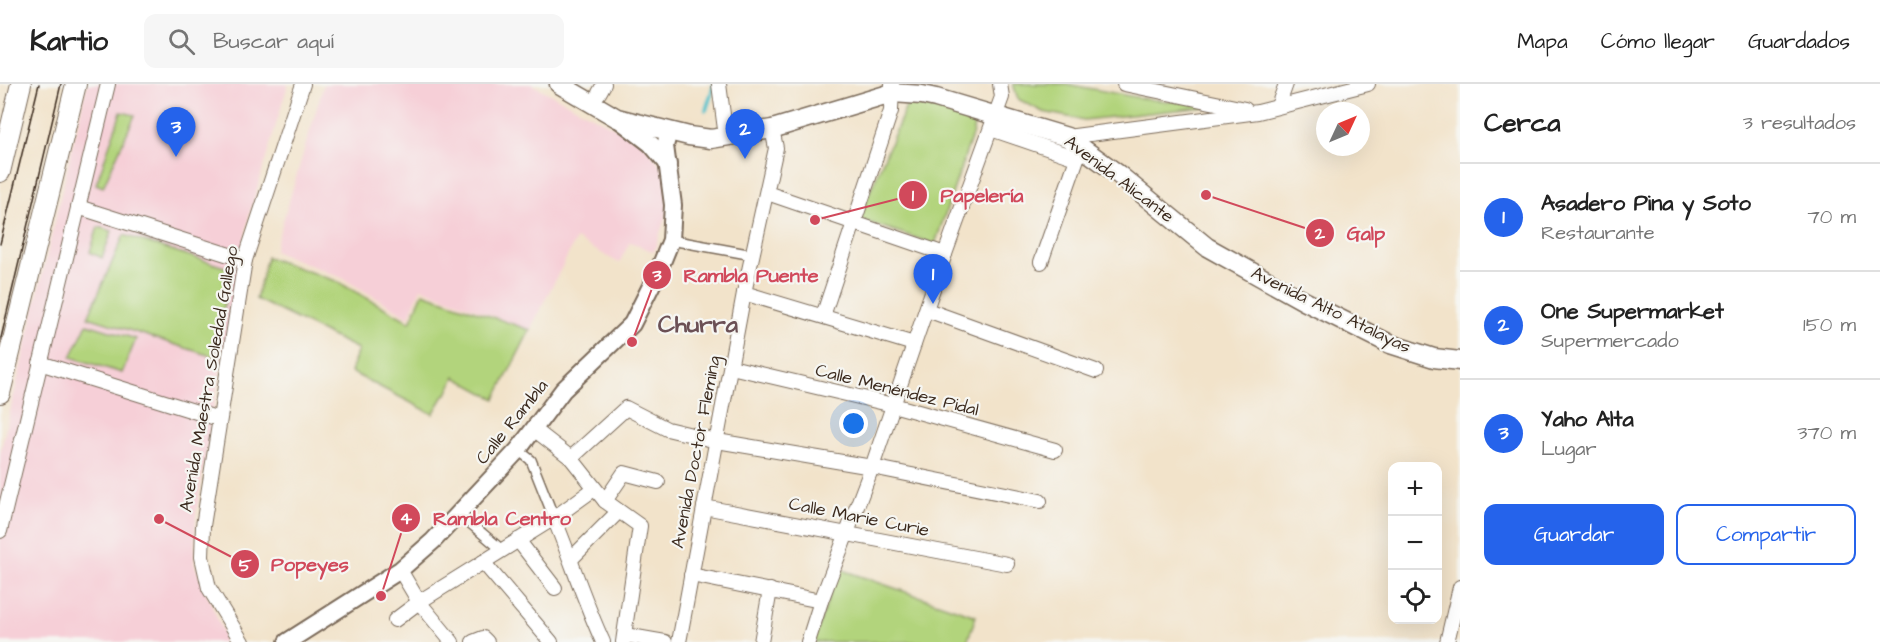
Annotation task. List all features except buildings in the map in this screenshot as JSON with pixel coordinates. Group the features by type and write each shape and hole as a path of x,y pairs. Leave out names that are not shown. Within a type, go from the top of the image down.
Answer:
{"main road":[{"path":"0,172 21,84"},
{"path":"0,393 76,84"},
{"path":"559,84 617,118 662,129 719,138"},
{"path":"583,84 602,89 662,129"},
{"name":"Avenida Alicante","path":"719,138 772,129 892,88 922,94 993,122 1075,147 1118,174 1207,247"},
{"name":"Avenida Alto Atalayas","path":"1207,247 1304,302 1390,344 1434,358 1460,361"}],"street":[{"path":"0,531 108,84"},
{"name":"Avenida Maestra Soledad Gallego","path":"242,642 209,588 202,557 202,526 244,260 303,84"},
{"path":"718,84 719,138"},
{"path":"808,642 1002,97 1000,84"},
{"path":"1124,84 1187,90 1258,112"},
{"path":"1278,106 1286,84"},
{"path":"1041,262 1075,147 1258,112 1368,84"},
{"path":"823,316 891,111 892,88"},
{"path":"617,118 651,144 668,165"},
{"name":"Calle Rambla","path":"287,642 399,570 433,541 518,450 563,390 632,324 671,240 673,206 662,129"},
{"name":"Avenida Doctor Fleming","path":"679,642 744,293 776,148 772,129"},
{"path":"767,193 945,254"},
{"path":"78,207 244,260"},
{"path":"671,240 753,255"},
{"path":"744,293 914,344"},
{"path":"927,310 1096,371"},
{"path":"39,363 219,419"},
{"name":"Calle Menéndez Pidal","path":"730,367 893,405 1055,450"},
{"path":"571,458 626,408 667,429 717,441 872,467 1040,501"},
{"path":"535,430 571,458 605,501 640,526 624,638 665,642"},
{"path":"518,450 531,460 572,559 589,612 603,642"},
{"path":"605,501 624,473 658,482"},
{"path":"395,620 419,602 554,518 594,489"},
{"name":"Calle Marie Curie","path":"704,507 1007,564"},
{"path":"572,559 618,512"},
{"path":"458,513 502,550"},
{"path":"518,540 555,588"},
{"path":"483,562 551,642"},
{"path":"399,570 419,602 452,642"},
{"path":"692,575 821,601"},
{"path":"1447,642 1460,587"},
{"path":"761,642 770,590"},
{"path":"472,642 483,638 487,642"}],"shaded area":[{"path":"87,84 288,84 249,216 196,514 194,563 224,634 223,642 0,642 0,454"},
{"path":"324,84 531,84 644,143 669,178 668,209 654,252 630,242 619,263 576,239 530,330 421,288 409,317 342,278 274,251"}],"green space":[{"path":"1013,84 1066,84 1146,99 1201,104 1205,107 1084,120 1043,112 1018,99"},
{"path":"909,100 955,113 974,122 973,132 935,244 858,219"},
{"path":"121,112 135,115 103,187 96,184"},
{"path":"98,227 112,231 102,258 90,252"},
{"path":"124,235 231,269 214,357 88,317"},
{"path":"267,257 336,281 410,322 423,293 530,330 495,399 455,377 447,394 433,414 351,372 358,349 256,299"},
{"path":"87,324 136,339 122,373 71,357"},
{"path":"839,569 976,616 967,642 813,642"}],"waterway":[{"path":"706,110 714,85"}],"tram line":[{"path":"0,244 39,84"},
{"path":"0,342 61,84"}],"place":[{"name":"Yaho Alta","path":"176,157"},
{"name":"One Supermarket","path":"745,159"},
{"name":"Galp","path":"1206,195"},
{"name":"Papelería","path":"815,220"},
{"name":"Asadero Pina y Soto","path":"933,304"},
{"name":"Rambla Puente","path":"632,342"},
{"name":"Popeyes","path":"159,519"},
{"name":"Rambla Centro","path":"381,596"}],"district":[{"name":"Churra","path":"698,325"}]}
